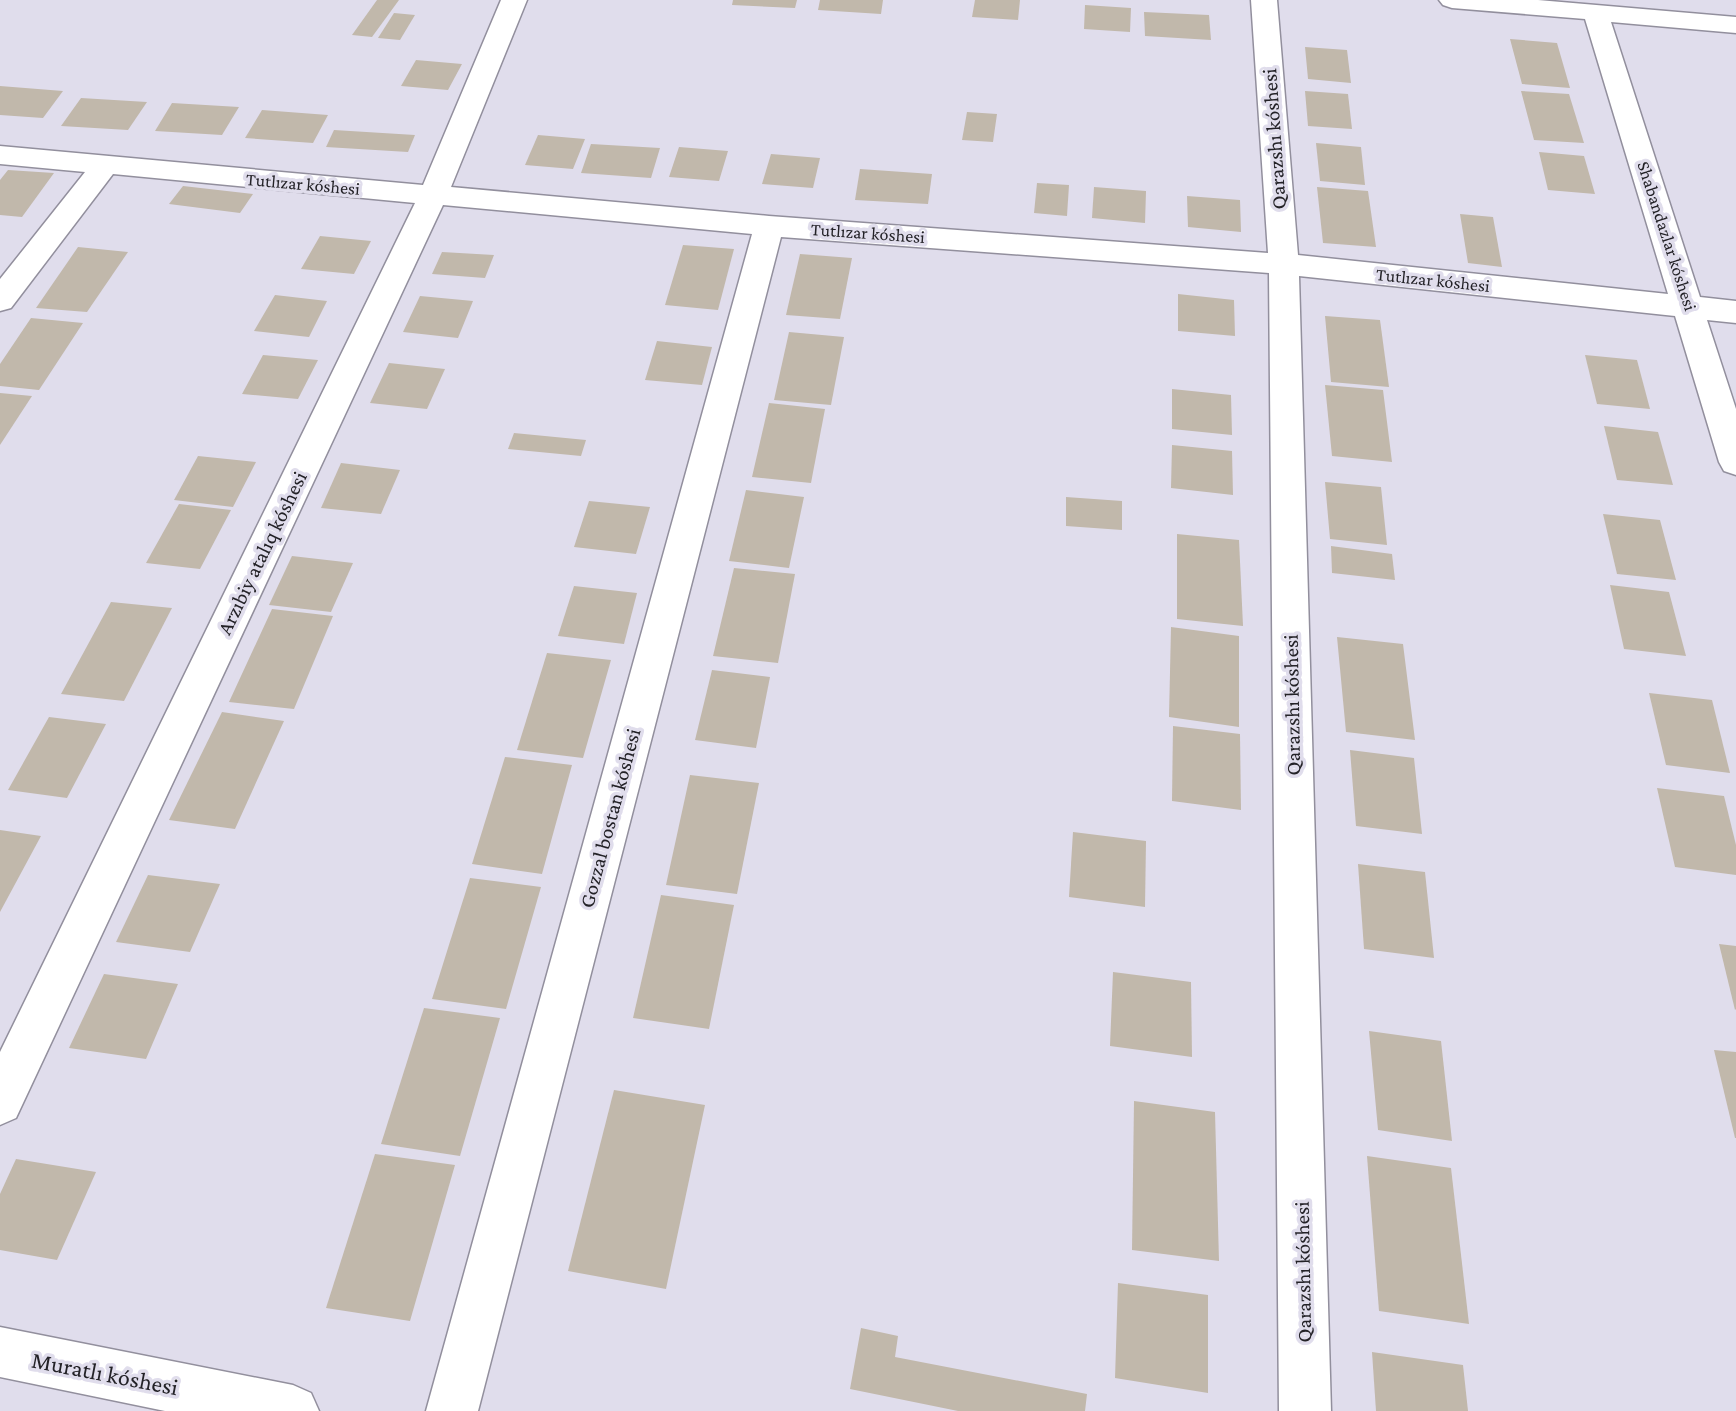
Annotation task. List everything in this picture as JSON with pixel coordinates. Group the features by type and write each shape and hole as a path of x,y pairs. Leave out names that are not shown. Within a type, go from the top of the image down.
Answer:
{"street":[{"name":"Arzıbiy atalıq kóshesi","path":"0,1102 433,197 514,0"},
{"name":"Qarazshı kóshesi","path":"1264,0 1284,264 1305,1411"},
{"path":"1452,0 1736,24"},
{"name":"Shabandazlar kóshesi","path":"1595,12 1736,462"},
{"name":"Tutlızar kóshesi","path":"0,155 769,226 1284,264 1736,312"},
{"path":"0,300 105,165"},
{"name":"Gozzal bostan kóshesi","path":"452,1411 769,226"},
{"name":"Muratlı kóshesi","path":"0,1352 293,1411"}],"building":[{"path":"377,0 399,0 372,37 352,35"},
{"path":"733,0 797,0 795,8 732,5"},
{"path":"820,0 883,0 881,14 818,10"},
{"path":"975,0 1020,0 1018,20 972,17"},
{"path":"1085,5 1131,8 1130,32 1084,29"},
{"path":"1144,12 1209,15 1211,40 1145,36"},
{"path":"394,13 415,15 400,40 378,38"},
{"path":"1510,39 1557,43 1570,88 1522,84"},
{"path":"1305,47 1347,50 1351,83 1308,79"},
{"path":"416,60 462,64 448,90 401,86"},
{"path":"0,86 63,91 43,118 0,115"},
{"path":"1305,91 1348,94 1352,129 1308,126"},
{"path":"1521,91 1569,94 1584,143 1534,140"},
{"path":"81,98 147,102 128,130 61,126"},
{"path":"172,103 239,107 222,135 155,131"},
{"path":"262,110 328,115 313,143 245,138"},
{"path":"967,112 997,114 993,142 962,140"},
{"path":"334,130 415,135 408,152 326,147"},
{"path":"538,135 585,139 573,169 525,165"},
{"path":"1316,143 1361,147 1365,185 1320,181"},
{"path":"591,144 660,148 651,178 581,173"},
{"path":"679,147 728,151 719,181 669,177"},
{"path":"1539,152 1584,156 1595,194 1548,190"},
{"path":"771,154 820,158 813,188 762,184"},
{"path":"860,169 932,174 928,204 855,200"},
{"path":"8,170 54,173 22,217 0,215 0,180"},
{"path":"1037,183 1069,185 1067,216 1034,213"},
{"path":"183,186 253,194 240,213 169,204"},
{"path":"1094,187 1146,191 1145,223 1092,218"},
{"path":"1317,187 1368,191 1376,247 1323,243"},
{"path":"1187,196 1240,200 1241,232 1188,227"},
{"path":"1460,214 1493,217 1502,267 1468,263"},
{"path":"320,236 371,241 354,274 301,269"},
{"path":"683,245 734,249 718,310 665,305"},
{"path":"78,247 128,252 87,312 36,308"},
{"path":"442,252 494,255 485,278 432,274"},
{"path":"800,254 852,258 840,319 786,315"},
{"path":"1178,294 1234,300 1235,336 1178,331"},
{"path":"275,295 327,301 309,337 254,331"},
{"path":"420,296 473,301 458,338 403,332"},
{"path":"1325,316 1380,320 1389,387 1331,382"},
{"path":"31,318 83,323 39,390 0,386 0,364"},
{"path":"789,332 844,337 831,405 774,400"},
{"path":"657,341 712,347 702,385 645,380"},
{"path":"263,355 318,360 298,399 242,394"},
{"path":"1585,355 1637,360 1650,409 1597,404"},
{"path":"389,363 445,369 427,409 370,403"},
{"path":"1325,385 1383,390 1392,462 1332,456"},
{"path":"1172,389 1231,395 1232,435 1172,429"},
{"path":"0,393 32,396 0,445"},
{"path":"769,403 825,409 811,483 752,477"},
{"path":"1604,426 1658,432 1673,485 1617,480"},
{"path":"514,433 586,440 581,456 508,449"},
{"path":"1172,445 1232,451 1233,495 1171,488"},
{"path":"198,456 256,462 233,507 174,500"},
{"path":"341,463 400,470 381,514 321,508"},
{"path":"1325,482 1381,487 1387,545 1330,539"},
{"path":"746,490 804,497 789,568 729,561"},
{"path":"1066,497 1122,501 1122,530 1066,526"},
{"path":"589,501 650,507 636,554 574,547"},
{"path":"179,504 231,510 200,569 146,563"},
{"path":"1603,514 1660,520 1676,580 1617,574"},
{"path":"1177,534 1239,540 1243,626 1177,619"},
{"path":"1331,546 1392,554 1395,580 1332,573"},
{"path":"292,556 353,563 331,612 269,605"},
{"path":"734,568 795,574 778,663 713,656"},
{"path":"1610,585 1669,592 1686,656 1624,649"},
{"path":"574,586 637,593 624,644 558,636"},
{"path":"111,602 172,608 124,701 61,694"},
{"path":"272,609 333,616 294,709 229,702"},
{"path":"1171,627 1239,636 1239,727 1169,717"},
{"path":"1337,637 1403,644 1415,740 1346,732"},
{"path":"547,653 611,660 583,758 517,750"},
{"path":"712,670 770,677 756,748 695,740"},
{"path":"1649,693 1712,700 1730,773 1666,765"},
{"path":"222,712 284,721 235,829 169,820"},
{"path":"49,717 106,724 67,798 8,790"},
{"path":"1173,726 1240,734 1241,810 1172,801"},
{"path":"1350,750 1414,758 1422,834 1356,826"},
{"path":"505,757 572,765 542,874 472,864"},
{"path":"690,775 759,783 737,894 666,885"},
{"path":"1657,788 1724,796 1736,845 1736,875 1675,867"},
{"path":"0,830 41,836 0,912"},
{"path":"1073,832 1146,841 1145,907 1069,897"},
{"path":"1358,864 1425,872 1434,958 1364,949"},
{"path":"148,875 220,884 190,952 116,942"},
{"path":"470,878 541,887 506,1009 432,999"},
{"path":"661,895 734,905 709,1029 633,1018"},
{"path":"1719,944 1736,946 1735,1010"},
{"path":"1113,972 1191,982 1192,1057 1110,1046"},
{"path":"104,974 178,984 146,1059 69,1048"},
{"path":"424,1008 500,1018 460,1156 381,1144"},
{"path":"1369,1031 1441,1041 1452,1141 1378,1130"},
{"path":"1714,1050 1736,1052 1736,1138 1735,1138"},
{"path":"614,1090 705,1105 666,1289 568,1271"},
{"path":"1134,1101 1215,1112 1219,1261 1132,1250"},
{"path":"375,1154 455,1165 410,1321 326,1308"},
{"path":"1367,1156 1451,1168 1469,1324 1379,1311"},
{"path":"16,1159 96,1172 57,1260 0,1250 0,1194"},
{"path":"1118,1283 1208,1295 1208,1393 1115,1378"},
{"path":"861,1328 898,1336 895,1357 1087,1394 1085,1411 958,1411 850,1389"},
{"path":"1372,1352 1463,1365 1468,1411 1376,1411"}]}
